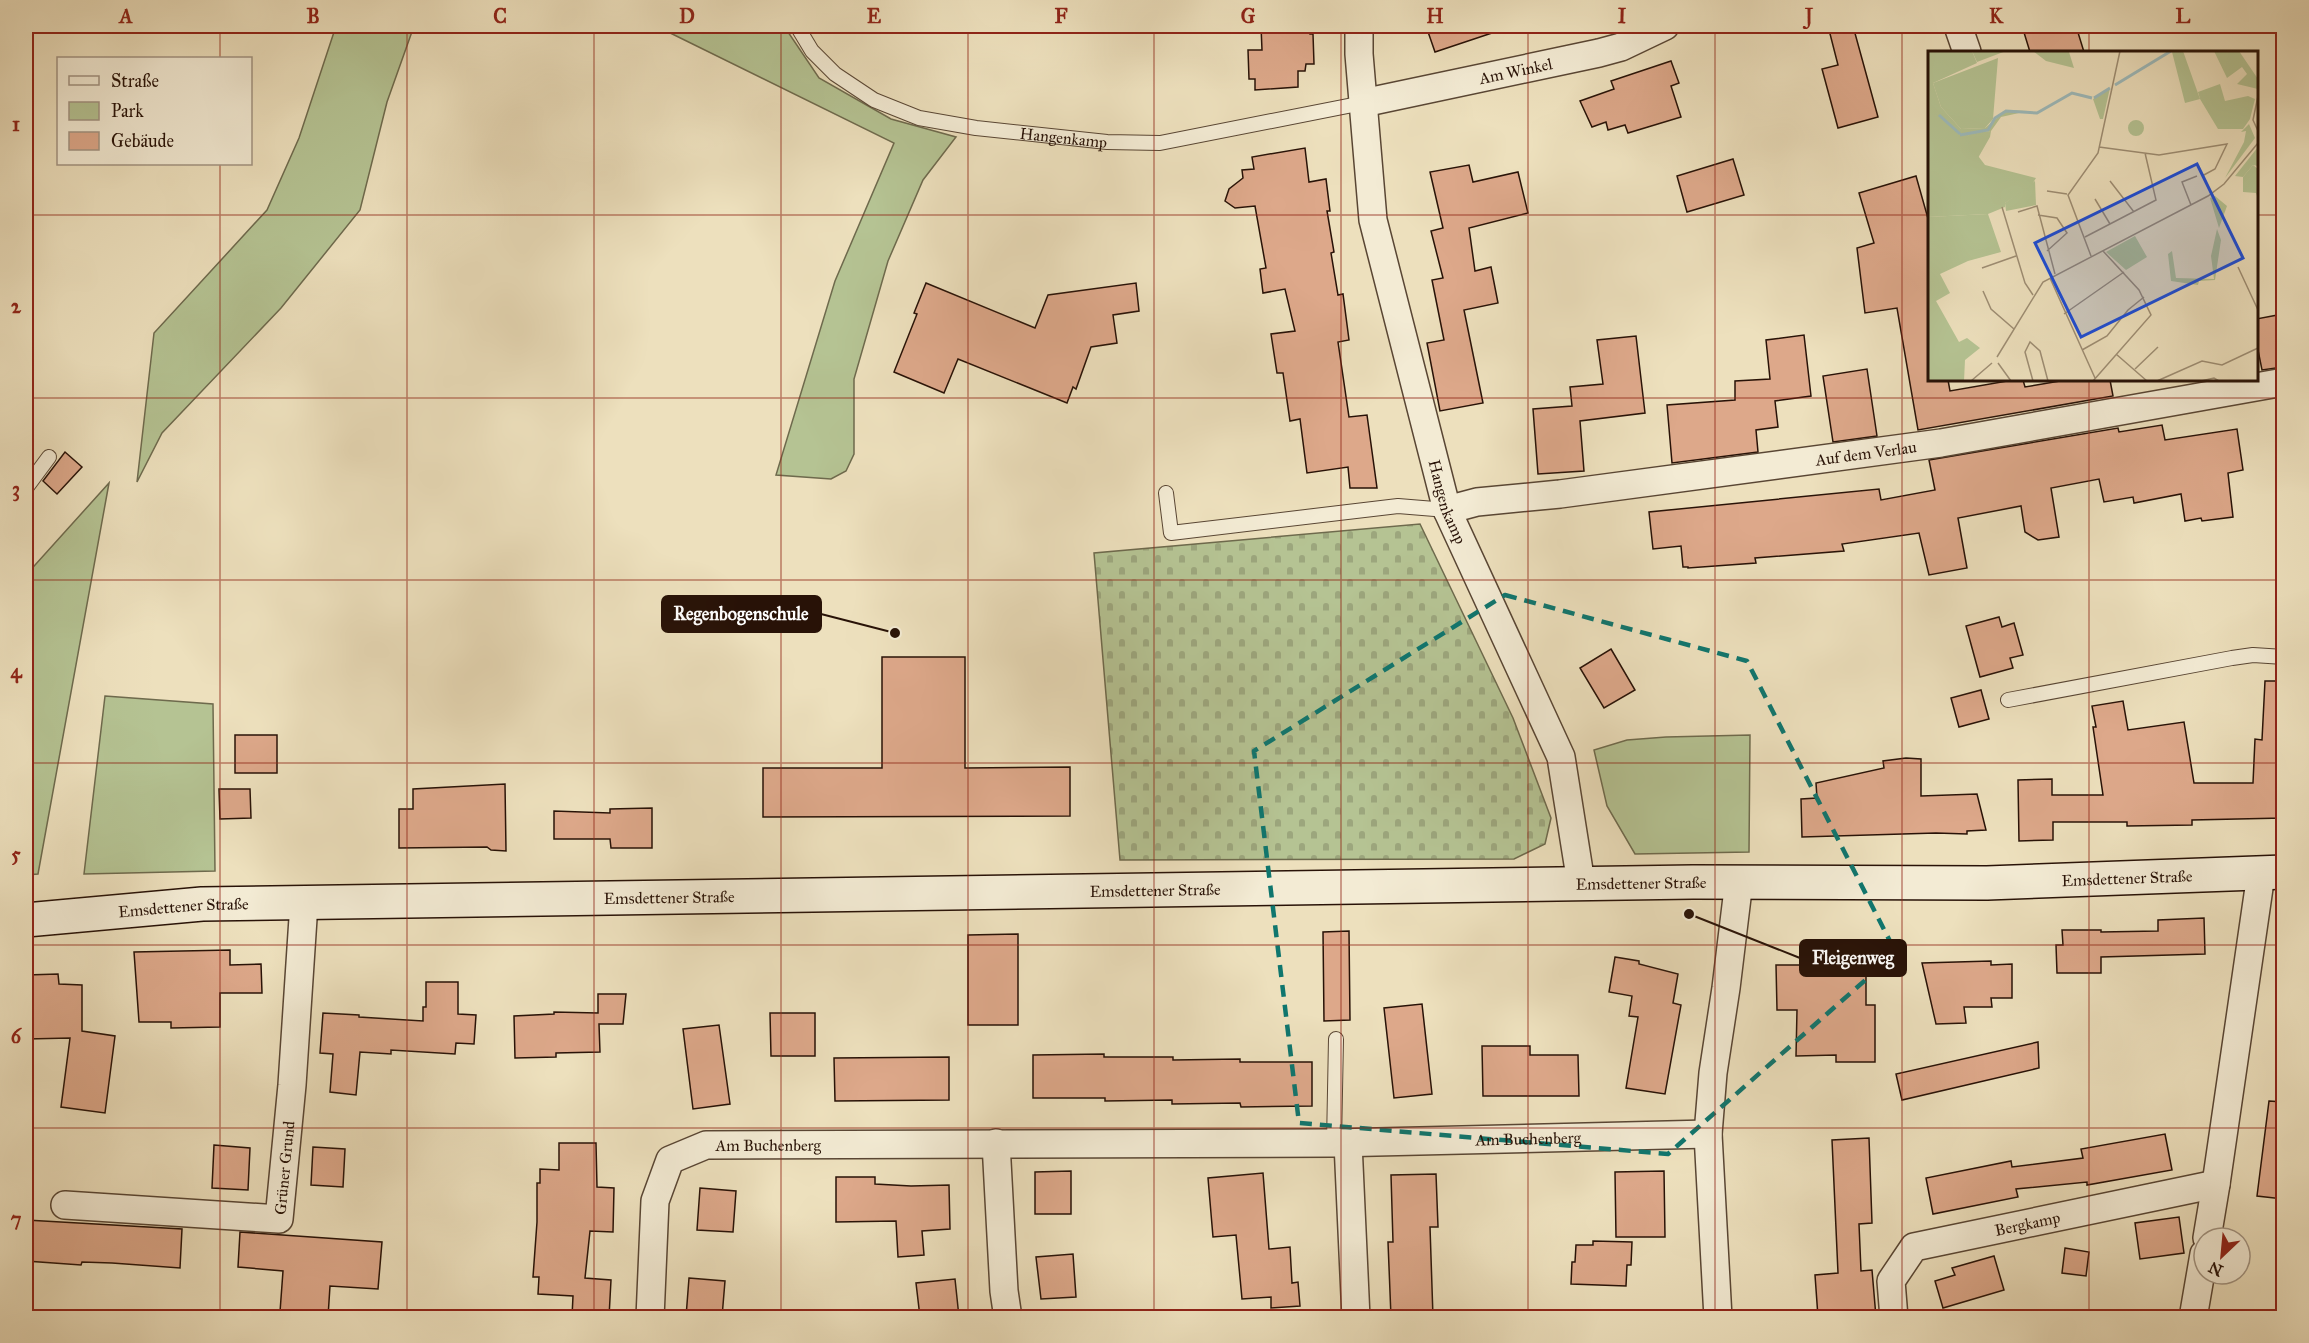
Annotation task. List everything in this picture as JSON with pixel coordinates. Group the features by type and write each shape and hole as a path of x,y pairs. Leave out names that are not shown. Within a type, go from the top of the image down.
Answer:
{"main road":[{"name":"Emsdettener Straße","path":"26,920 202,904 1739,881 1987,883 2272,873"}],"street":[{"name":"Hangenkamp","path":"1359,26 1359,54 1373,220 1447,510 1561,757 1581,883"},
{"name":"Am Winkel","path":"1364,103 1599,53 1621,47 1665,26"},
{"path":"1958,26 1967,51"},
{"name":"Auf dem Verlau","path":"1447,510 1477,502 1560,494 1941,443 2283,381"},
{"path":"2209,1226 2272,873"},
{"path":"1718,1317 1708,1134 1713,1073 1739,881"},
{"name":"Grüner Grund","path":"65,1205 279,1219 292,1084 304,903"},
{"name":"Am Buchenberg","path":"650,1317 655,1201 670,1160 706,1145 1341,1143 1708,1134"},
{"path":"996,1143 1004,1292 1008,1317"},
{"path":"1341,1143 1356,1317"},
{"name":"Bergkamp","path":"1894,1317 1891,1281 1914,1247 2217,1184"},
{"path":"2193,1317 2198,1286"}],"lane":[{"name":"Hangenkamp","path":"797,26 812,51 835,74 874,100 920,118 976,128 1095,141 1160,143 1364,103"},
{"path":"26,488 49,457"},
{"path":"1166,493 1171,533 1398,506 1447,510"},
{"path":"2008,700 2232,658 2283,657"},
{"path":"1336,1039 1341,1143"}],"highlighted area":[{"path":"1505,595 1747,661 1896,953 1668,1154 1299,1123 1254,751"}],"green space":[{"path":"336,26 414,26 387,102 360,210 281,308 162,433 137,482 154,333 267,210 299,138"},
{"path":"656,26 784,26 819,78 891,119 956,137 923,180 888,261 854,379 854,454 846,471 831,479 776,475 835,281 894,143"},
{"path":"109,483 38,874 26,875 26,575"},
{"path":"1420,524 1513,718 1551,818 1545,844 1514,859 1120,860 1094,553"},
{"path":"105,696 213,704 215,871 84,874"},
{"path":"1750,735 1749,852 1635,854 1607,806 1594,750 1627,740"}],"building":[{"path":"1261,26 1310,26 1310,34 1313,34 1314,64 1306,64 1305,71 1298,71 1298,87 1255,90 1255,79 1249,79 1248,50 1262,50"},
{"path":"1426,26 1500,26 1501,30 1435,52"},
{"path":"1828,26 1853,26 1878,117 1838,128 1822,69 1838,65"},
{"path":"2022,26 2076,26 2084,51 2030,51"},
{"path":"1671,61 1679,83 1671,86 1681,117 1628,133 1625,125 1608,130 1606,122 1592,127 1580,101 1614,89 1611,81"},
{"path":"1305,148 1309,182 1326,179 1330,211 1327,211 1334,252 1331,253 1338,295 1343,294 1349,340 1338,342 1349,417 1367,415 1377,488 1350,488 1348,467 1307,473 1300,419 1290,421 1283,373 1277,373 1271,334 1295,331 1285,289 1263,293 1260,269 1266,268 1255,206 1235,208 1225,201 1229,189 1243,178 1242,170 1254,169 1252,157"},
{"path":"1733,159 1744,195 1687,212 1677,176"},
{"path":"1469,165 1473,182 1518,172 1528,213 1469,228 1475,271 1491,267 1498,303 1464,310 1483,403 1440,411 1427,343 1444,340 1432,280 1443,278 1431,231 1443,228 1430,172"},
{"path":"1916,176 1928,218 1928,381 1948,381 1950,391 2007,381 2023,381 2025,387 2060,381 2110,381 2113,396 1918,430 1897,308 1865,313 1857,248 1874,243 1859,193"},
{"path":"926,283 1035,328 1048,295 1136,283 1139,311 1113,315 1117,343 1091,347 1076,389 1073,387 1067,403 958,359 944,393 894,372 917,314 914,313"},
{"path":"2283,314 2283,367 2262,370 2258,350 2258,319"},
{"path":"1804,335 1811,396 1775,401 1778,427 1756,430 1758,452 1672,463 1667,405 1735,400 1735,381 1770,379 1766,340"},
{"path":"1636,336 1645,413 1580,421 1584,471 1538,474 1533,409 1572,406 1570,387 1603,384 1597,340"},
{"path":"1867,369 1877,436 1833,442 1823,376"},
{"path":"2162,425 2165,440 2237,429 2243,470 2228,473 2233,517 2185,521 2181,494 2134,503 2133,497 2104,502 2099,479 2051,488 2059,537 2038,540 2025,532 2021,506 1958,518 1967,568 1929,575 1919,533 1842,544 1844,551 1755,558 1756,563 1688,568 1683,567 1681,546 1653,549 1649,512 1879,489 1881,500 1935,490 1929,460 2118,428 2119,432"},
{"path":"65,452 82,467 57,494 43,481"},
{"path":"1999,617 2002,627 2014,623 2023,655 2010,658 2013,668 1980,677 1966,626"},
{"path":"1611,649 1635,690 1604,708 1580,668"},
{"path":"882,657 965,657 965,768 1070,767 1070,816 763,817 763,768 882,768"},
{"path":"2265,681 2283,681 2283,818 2192,820 2192,825 2127,826 2127,822 2053,822 2053,840 2019,841 2018,780 2052,779 2052,795 2103,795 2092,706 2123,701 2128,730 2184,722 2194,783 2253,783 2255,739 2262,740"},
{"path":"1981,690 1989,719 1959,727 1951,698"},
{"path":"235,735 277,735 277,773 235,773"},
{"path":"1921,759 1921,796 1977,794 1986,830 1967,831 1967,834 1802,837 1801,799 1817,798 1816,783 1884,768 1883,761"},
{"path":"505,784 506,851 491,850 487,847 399,848 399,809 413,809 413,789"},
{"path":"219,789 250,789 251,818 220,819"},
{"path":"652,808 652,848 611,848 610,839 554,839 554,811 610,813 610,809"},
{"path":"2204,918 2205,954 2101,957 2101,973 2057,973 2056,945 2063,945 2062,930 2158,931 2158,920"},
{"path":"1349,931 1350,1020 1324,1021 1323,932"},
{"path":"1018,934 1018,1025 968,1025 968,935"},
{"path":"1819,947 1866,947 1866,1005 1875,1005 1875,1062 1836,1062 1836,1055 1796,1056 1797,1010 1777,1010 1776,965 1804,965"},
{"path":"230,950 230,965 261,964 262,993 220,993 220,1027 171,1028 171,1022 139,1022 134,952"},
{"path":"1615,957 1639,961 1639,964 1678,974 1673,1003 1681,1005 1665,1094 1626,1088 1638,1017 1629,1016 1632,996 1609,992"},
{"path":"1991,961 1991,965 2012,964 2012,998 1991,998 1992,1007 1964,1007 1966,1023 1936,1024 1922,963"},
{"path":"58,974 59,984 82,985 82,1031 115,1036 105,1113 61,1107 70,1038 27,1039 26,975"},
{"path":"426,982 458,982 458,1014 476,1015 474,1044 456,1043 455,1054 391,1050 391,1054 360,1052 356,1095 330,1092 333,1054 320,1053 323,1013 423,1021 423,1007 426,1007"},
{"path":"598,994 626,994 623,1024 599,1024 600,1052 556,1053 556,1057 515,1058 514,1016 554,1014 554,1012 598,1013"},
{"path":"1422,1004 1432,1094 1394,1098 1384,1008"},
{"path":"770,1013 815,1013 815,1056 771,1056"},
{"path":"719,1025 730,1104 693,1109 683,1029"},
{"path":"2038,1042 2039,1068 1902,1100 1896,1074"},
{"path":"1482,1046 1530,1046 1530,1055 1578,1055 1579,1096 1483,1096"},
{"path":"1104,1054 1104,1057 1173,1057 1173,1060 1240,1059 1240,1062 1312,1062 1312,1106 1241,1107 1240,1103 1172,1104 1172,1100 1105,1101 1105,1098 1033,1098 1033,1055"},
{"path":"949,1057 949,1100 835,1101 834,1058"},
{"path":"2269,1101 2283,1102 2283,1199 2257,1196"},
{"path":"2165,1134 2172,1170 2087,1185 2087,1182 2016,1189 2018,1197 1933,1214 1926,1178 2011,1161 2012,1167 2083,1158 2081,1149"},
{"path":"1869,1138 1872,1223 1859,1224 1861,1271 1872,1270 1876,1317 1818,1317 1815,1275 1838,1273 1832,1140"},
{"path":"559,1143 596,1143 597,1187 614,1188 613,1232 590,1231 585,1278 611,1280 609,1317 572,1317 573,1296 538,1294 539,1277 533,1277 537,1183 540,1183 540,1169 559,1170"},
{"path":"214,1145 250,1148 248,1190 212,1188"},
{"path":"313,1147 345,1149 343,1187 311,1185"},
{"path":"1071,1171 1071,1214 1035,1214 1035,1172"},
{"path":"1664,1171 1665,1237 1616,1237 1615,1172"},
{"path":"1263,1173 1269,1249 1290,1247 1292,1283 1298,1282 1300,1306 1271,1308 1271,1297 1242,1299 1236,1235 1213,1237 1208,1178"},
{"path":"1436,1174 1438,1227 1430,1227 1433,1317 1391,1317 1388,1242 1393,1242 1391,1175"},
{"path":"836,1177 875,1177 875,1184 949,1185 950,1229 922,1231 924,1255 898,1257 896,1221 836,1222"},
{"path":"700,1188 736,1191 733,1232 697,1230"},
{"path":"2179,1217 2184,1253 2140,1259 2135,1223"},
{"path":"26,1220 182,1229 180,1268 112,1263 82,1262 81,1265 26,1261"},
{"path":"240,1232 382,1242 378,1289 330,1286 328,1317 293,1316 293,1313 280,1312 283,1271 238,1267"},
{"path":"1593,1241 1632,1242 1631,1265 1627,1265 1626,1286 1571,1284 1572,1262 1575,1262 1576,1245 1593,1245"},
{"path":"2065,1248 2089,1252 2086,1276 2062,1273"},
{"path":"1073,1254 1076,1297 1041,1299 1036,1257"},
{"path":"1994,1256 2004,1290 1943,1308 1935,1281 1955,1275 1952,1268"},
{"path":"689,1278 725,1281 722,1317 686,1317"},
{"path":"955,1279 959,1317 920,1317 916,1283"}],"place":[{"name":"Regenbogenschule","path":"895,633"},
{"name":"Fleigenweg","path":"1689,914"}]}
